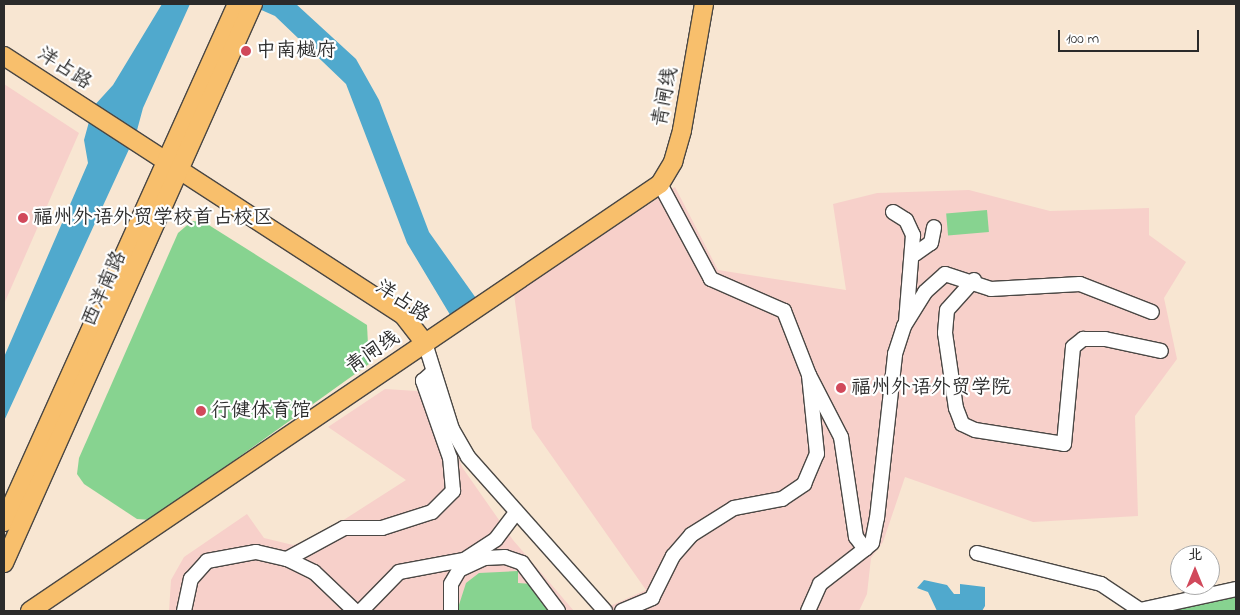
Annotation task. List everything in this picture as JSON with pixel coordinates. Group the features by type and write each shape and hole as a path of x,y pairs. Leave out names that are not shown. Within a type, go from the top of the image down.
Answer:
{"main road":[{"name":"青闸线","path":"30,611 660,184 680,139 704,4"},
{"name":"西洋南路","path":"4,522 171,171 247,5"},
{"name":"洋占路","path":"4,56 84,113 425,342"},
{"name":"洋占路","path":"4,67 84,113"},
{"name":"西洋南路","path":"4,563 171,171"}],"street":[{"path":"660,184 711,279 784,311 809,375 841,437 856,537 865,549"},
{"path":"893,212 906,220 915,254 906,322"},
{"path":"915,254 931,243 934,227"},
{"path":"808,611 820,584 872,544 877,518 894,354 906,322 925,292 945,274 974,280 991,289 1080,284 1152,312"},
{"path":"974,280 947,310 945,333 956,408 962,424 975,430 1064,444 1073,347 1083,339 1105,339 1160,351"},
{"path":"425,342 432,373 452,429 468,457 606,611"},
{"path":"287,559 344,528 382,528 432,512 453,491 450,458 423,381 432,373"},
{"path":"622,611 652,598 673,556 691,535 734,508 782,499 804,484 817,454 809,375"},
{"path":"361,611 400,572 464,560 496,539 516,512"},
{"path":"184,611 191,578 207,561 256,552 287,559 314,572 355,611"},
{"path":"977,553 1101,584 1140,610 1236,588"},
{"path":"451,611 451,584 459,570 485,558 505,557 522,563 558,611"}],"shaded area":[{"name":"福州外语外贸学校首占校区","path":"4,84 79,133 4,304"},
{"name":"福州外语外贸学院","path":"675,187 718,270 846,290 833,204 877,193 969,190 1050,211 1149,208 1149,235 1186,262 1164,298 1177,359 1135,416 1138,516 1033,522 905,477 883,542 871,558 867,594 859,611 599,611 646,590 532,428 514,294"},
{"path":"385,389 433,392 462,467 513,540 574,611 169,611 171,580 184,557 247,514 264,538 293,545 317,537 406,480 328,427"}],"green space":[{"path":"987,210 989,232 948,235 946,214"},
{"name":"行健体育馆","path":"192,221 204,222 367,325 369,364 151,520 137,519 84,484 77,474 79,458 178,233"},
{"path":"518,571 518,583 532,584 552,611 457,611 466,583 479,573"},
{"path":"1236,597 1236,611 1166,611"}],"water":[{"path":"162,4 190,4 143,108 136,134 4,421 4,357 88,163 84,140 93,107 113,85"},
{"path":"248,4 296,4 356,59 379,100 429,232 478,301 452,318 407,243 346,84 275,16"},
{"path":"924,580 947,585 954,594 960,594 960,584 985,587 985,606 982,611 937,611 928,592 917,588"}],"place":[{"name":"中南樾府","path":"246,51"},
{"name":"福州外语外贸学校首占校区","path":"23,218"},
{"name":"福州外语外贸学院","path":"841,388"},
{"name":"行健体育馆","path":"201,411"}]}
